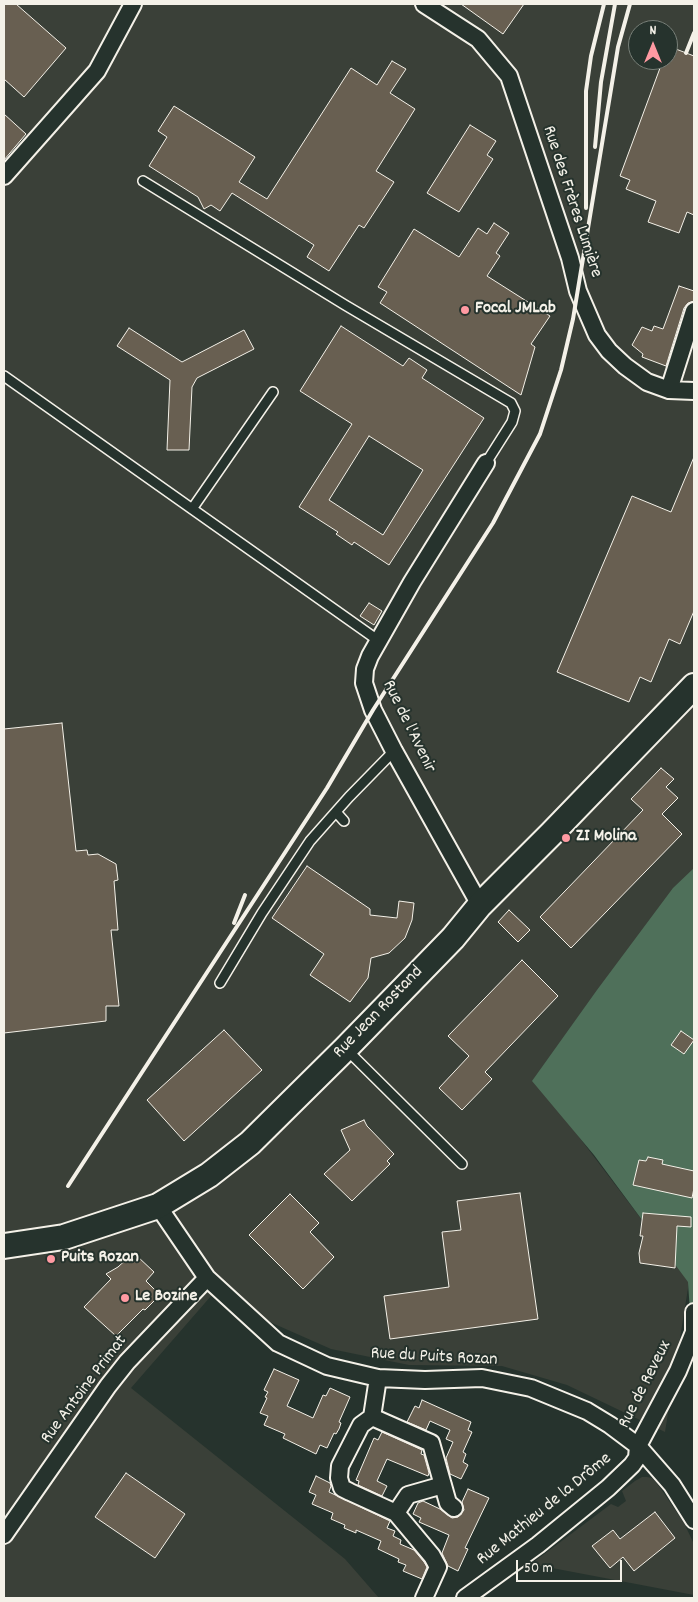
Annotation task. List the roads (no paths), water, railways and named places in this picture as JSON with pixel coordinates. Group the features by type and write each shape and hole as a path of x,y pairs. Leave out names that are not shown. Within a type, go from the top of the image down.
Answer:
{"main road":[{"name":"Rue Jean Rostand","path":"4,1246 64,1237 158,1206 209,1175 250,1142 346,1048 453,938 480,905 694,686"}],"street":[{"path":"4,176 97,72 132,4"},
{"name":"Rue des Frères Lumière","path":"424,4 478,39 509,76 570,258 578,291 597,335 625,366 647,382 669,390 694,391"},
{"path":"669,390 694,311"},
{"name":"Rue de l'Avenir","path":"480,905 394,752 373,710 364,683 365,669 379,641 412,582 486,463"},
{"name":"Rue du Puits Rozan","path":"158,1206 207,1278 278,1343 327,1366 378,1378 425,1380 482,1378 531,1388 587,1411 638,1446 672,1485 694,1520"},
{"name":"Rue Antoine Primat","path":"4,1534 127,1362 207,1278"},
{"name":"Rue de Reveux","path":"638,1446 678,1371 694,1332 694,1312"},
{"path":"378,1378 372,1417 362,1425 340,1466 339,1478 342,1488 396,1513 432,1556 438,1567 424,1598"},
{"path":"372,1417 431,1443 448,1503 454,1508"},
{"name":"Rue Mathieu de la Drôme","path":"465,1598 538,1545 624,1474 637,1458 638,1446"},
{"path":"396,1513 408,1495 443,1485"}],"lane":[{"path":"143,181 511,403 514,411 512,422 486,463"},
{"path":"4,376 379,641"},
{"path":"192,509 273,392"},
{"path":"220,983 262,913 310,841 394,752"},
{"path":"336,812 344,821"},
{"path":"346,1048 462,1164"}],"railway":[{"path":"586,208 586,91 591,56 604,4"},
{"path":"595,147 601,82 615,4"},
{"path":"68,1186 327,788 373,710 493,523 540,434 561,370 573,319 618,47 630,4"},
{"path":"686,53 694,33"},
{"path":"234,923 245,895"}],"place":[{"name":"Focal JMLab","path":"465,310"},
{"name":"ZI Molina","path":"566,838"},
{"name":"Puits Rozan","path":"51,1259"},
{"name":"Le Bozine","path":"125,1298"}]}
